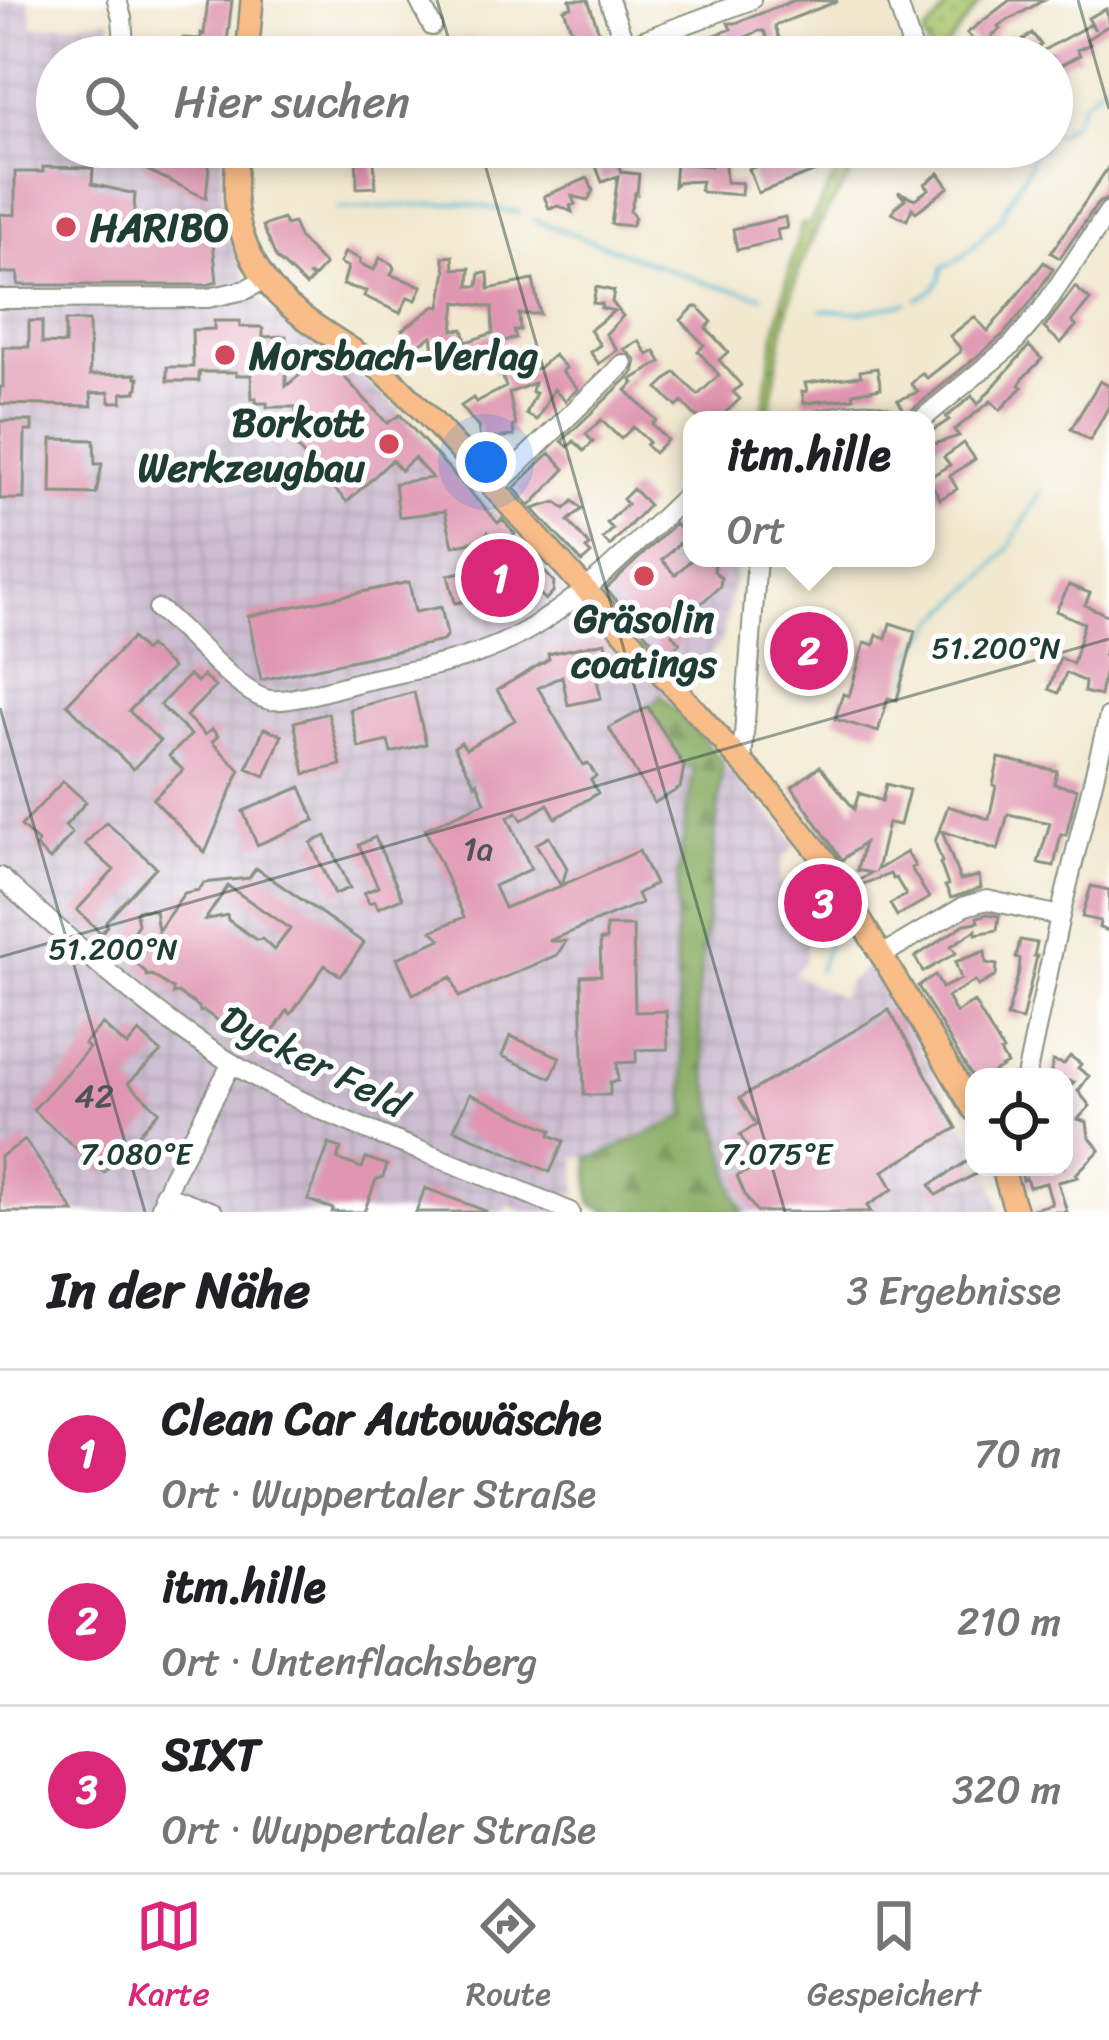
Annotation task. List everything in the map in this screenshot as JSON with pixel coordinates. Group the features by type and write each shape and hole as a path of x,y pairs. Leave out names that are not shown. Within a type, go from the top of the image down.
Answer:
{"main road":[{"path":"249,36 252,0"},
{"path":"236,168 237,220 265,280 289,306 394,382 794,820 824,859 965,1094"},
{"path":"1005,1176 1016,1212"}],"street":[{"path":"117,0 123,36"},
{"path":"419,0 432,26"},
{"path":"608,0 622,36"},
{"path":"655,36 751,0"},
{"path":"898,0 909,36"},
{"path":"932,411 1012,345 1109,211"},
{"path":"0,299 208,298 265,280"},
{"path":"494,488 623,364"},
{"path":"158,609 238,682 273,701 480,652 536,625 585,590 683,498"},
{"path":"742,762 756,567"},
{"path":"1028,1068 1109,716"},
{"name":"Dycker Feld","path":"0,877 151,1009 232,1063 354,1124 571,1212"},
{"path":"882,955 965,906 987,900 1060,916"},
{"path":"213,1212 161,1203 232,1063"}],"shaded area":[{"path":"0,0 29,0 33,27 110,19 111,36 36,36 36,168 223,168 221,196 227,228 247,283 264,304 385,397 579,606 683,513 683,567 735,567 735,573 722,642 662,696 698,737 678,873 675,954 688,1116 596,1157 576,1157 577,1196 568,1193 559,1212 524,1212 508,1204 504,1212 0,1212"},
{"path":"723,761 797,845 782,858 779,882 794,896 820,875 840,907 810,923 803,963 793,974 841,998 847,982 871,966 965,1127 965,1176 990,1176 1001,1212 744,1212 735,1194 706,1071 697,1007"}],"green space":[{"path":"952,0 982,0 955,36 923,36"},
{"path":"839,168 857,168 805,255 784,325 770,411 763,411 789,273 802,224 809,225"},
{"path":"662,696 723,761 697,1007 706,1071 735,1194 744,1212 607,1212 591,1203 588,1157 687,1116 675,954 678,873 694,768 684,766 648,707"}],"building":[{"path":"208,0 232,0 228,36 201,36"},
{"path":"570,0 588,0 600,36 574,36 564,9 572,7"},
{"path":"795,0 838,1 778,24 778,36 759,31 748,36 713,36 731,29 728,23"},
{"path":"1010,0 1044,0 998,26 992,36 967,33"},
{"path":"1106,9 1109,25 1087,39 1090,44 1077,50 1080,55 1073,59 1073,36 1069,36 1091,24 1095,30 1088,18"},
{"path":"1109,166 1109,198 1098,203 1060,258 1051,253"},
{"name":"HARIBO","path":"43,168 93,168 92,184 135,194 132,239 160,240 159,228 211,222 217,282 18,285 18,273 0,273 0,214 15,215 15,172 43,172"},
{"path":"209,168 206,198 145,169"},
{"path":"357,168 375,168 376,187 357,188"},
{"path":"597,168 639,174 631,226 611,224 618,176 602,182"},
{"path":"676,168 725,168 726,182 742,183 741,195 703,192 702,181 674,186"},
{"path":"818,168 819,170 758,193 749,169"},
{"path":"939,173 949,187 916,212 912,208 907,220 892,213 905,199 898,192 915,199"},
{"path":"588,178 593,191 588,200 572,196 572,212 559,206 549,208 544,196"},
{"path":"785,217 787,228 777,230 779,240 737,250 733,229"},
{"path":"283,219 286,225 293,223 300,239 325,265 314,277 308,275 313,278 306,286 276,258 263,226"},
{"path":"345,252 374,270 380,258 392,264 391,275 422,286 416,300 408,297 400,313 364,296 366,291 343,285 348,267 340,263"},
{"path":"453,256 454,269 470,268 469,286 478,286 480,273 488,273 489,289 533,280 540,314 519,314 516,338 499,342 504,360 515,356 521,373 539,368 554,355 578,389 565,401 554,389 537,420 526,414 536,393 532,392 534,383 509,393 514,436 480,439 478,427 461,406 506,387 488,350 435,357 432,336 414,347 402,330 440,307 446,271 443,257","holes":["456,302 492,307 493,333 466,342 463,329 453,330"]},
{"path":"1044,262 1053,269 1003,335 911,411 904,411 898,400 918,392 911,384 922,373 927,378 960,352 950,336 974,317 988,331"},
{"path":"596,287 614,291 612,302 623,316 606,334 617,350 599,364 590,352 600,345 590,330 614,311 593,303"},
{"path":"1075,287 1090,300 1061,343 1044,328"},
{"path":"698,307 712,322 706,328 728,352 719,360 741,385 733,392 740,399 727,411 691,411 682,402 677,407 658,388 675,372 698,395 719,375 698,351 704,345 681,320"},
{"path":"29,321 42,321 42,343 65,344 65,321 89,321 90,375 136,374 136,392 122,393 122,402 110,402 109,392 91,393 92,406 0,404 3,347 29,347"},
{"path":"214,321 260,327 263,337 286,336 286,386 324,355 387,423 400,415 498,523 502,519 515,534 501,547 488,532 479,540 453,546 445,511 399,517 395,483 432,478 414,458 401,470 392,460 347,502 295,446 296,407 256,403 251,375 199,372 199,381 167,381 167,367 193,367 192,330 214,329"},
{"path":"639,341 648,355 655,351 661,362 631,380 634,383 626,390 656,420 652,424 667,440 654,453 633,427 621,439 601,420 586,434 593,442 584,451 574,441 568,447 562,441 633,373 636,360 624,349"},
{"path":"1029,346 1042,359 1000,410 991,401 954,430 959,436 935,444 935,429 949,420 946,417 972,396 978,404"},
{"path":"877,368 881,388 853,393 854,398 804,403 805,383 861,376 860,371"},
{"path":"1100,381 1109,386 1109,406 1090,441 1071,429"},
{"path":"0,421 32,421 32,431 25,431 24,499 0,499"},
{"path":"52,439 94,440 95,464 102,464 96,494 51,493"},
{"path":"964,443 975,459 950,476 957,489 940,499 935,474 950,465 944,457"},
{"path":"550,453 565,469 530,506 514,488"},
{"path":"633,489 649,505 610,546 603,539 613,529 607,523 627,504 623,499"},
{"path":"573,501 582,509 568,521 590,546 586,549 591,554 582,562 533,509 556,502 565,509"},
{"name":"Gräsolin coatings","path":"675,524 683,540 662,560 675,575 683,567 714,567 721,578 720,586 681,622 673,622 673,635 680,643 666,656 606,589"},
{"path":"531,557 554,582 545,600 535,588 455,603 448,575"},
{"path":"409,582 415,612 441,607 447,635 443,641 261,680 248,616"},
{"path":"1069,585 1090,593 1085,605 1109,616 1100,696 1084,692 1085,682 1066,673 1058,693 1049,689 1060,658 1073,664 1084,623 1056,611"},
{"path":"827,620 844,641 791,683 774,661"},
{"path":"890,623 915,631 897,700 888,698 878,732 835,719 843,694 849,696 865,642 874,645 877,635 886,638"},
{"path":"132,638 144,651 149,646 172,668 129,711 160,741 133,769 67,704"},
{"path":"605,642 608,659 593,662 601,698 568,705 562,676 538,688 583,765 588,763 596,776 591,780 598,793 556,818 548,804 522,820 517,812 508,817 531,869 494,886 504,908 561,886 536,844 549,837 567,868 562,885 639,851 655,884 637,894 641,903 549,941 566,941 557,955 459,997 452,977 413,994 397,958 441,939 432,931 464,917 425,829 485,802 454,747 461,742 466,749 515,720 497,690 549,659 548,654"},
{"path":"189,675 197,682 203,676 215,687 186,716 205,735 212,729 218,736 212,742 240,770 205,853 153,799 183,770 169,756 191,735 160,705"},
{"path":"414,692 426,744 391,753 388,741 359,748 350,709"},
{"path":"648,707 684,766 680,788 654,803 609,728"},
{"path":"328,713 341,765 305,774 294,722"},
{"path":"264,728 282,735 265,776 247,768"},
{"path":"999,758 1057,771 1054,784 1077,789 1066,835 1061,834 1054,866 1038,863 1050,823 1008,814 998,850 942,831 960,880 979,876 981,888 951,898 935,842 948,806 989,819"},
{"path":"820,766 854,809 859,793 882,801 886,784 909,790 900,825 888,823 877,870 907,852 929,898 897,916 890,904 906,895 896,878 890,874 860,885 858,881 871,873 857,870 864,843 842,860 792,787"},
{"path":"63,781 86,802 65,826 72,833 50,860 21,826"},
{"path":"301,787 315,820 257,845 243,811"},
{"path":"106,822 156,867 106,921 101,933 77,910 114,870 85,844"},
{"path":"326,836 350,888 335,894 311,843"},
{"path":"375,837 402,898 378,908 364,893 378,887 359,845"},
{"path":"256,868 364,943 341,976 325,965 261,1050 147,976 136,964 144,952 121,956 118,940 131,935 138,924 138,910 155,910 158,931 184,893 199,890 204,883 249,878","holes":["228,886 290,929 274,950 227,915 205,920"]},
{"path":"1091,886 1109,890 1109,931 1099,928 1100,921 1082,917"},
{"path":"987,914 999,916 997,930 976,934 976,930 951,946 956,953 923,972 915,957"},
{"path":"606,926 633,926 635,1012 666,1011 668,1049 636,1050 636,1062 617,1063 618,1081 610,1082 610,1095 584,1095 581,976 601,975 600,940 606,940"},
{"path":"1020,940 1037,943 1022,1020 1007,1017 1019,971"},
{"path":"985,951 986,963 997,965 996,976 978,986 975,981 947,997 956,1013 974,1002 1003,1051 1007,1064 1000,1068 967,1068 918,986 935,975 942,988 961,979 955,962"},
{"path":"889,1010 957,1128 883,1171 893,1189 867,1206 871,1212 757,1212 737,1176 764,1164 740,1135 756,1125 740,1098"},
{"path":"102,1024 127,1046 139,1032 161,1052 128,1083 159,1111 104,1173 33,1110 89,1048 84,1044"},
{"path":"510,1036 560,1057 551,1078 502,1056"},
{"path":"1070,1056 1089,1076 1078,1091 1090,1106 1078,1119 1087,1122 1089,1137 1100,1150 1078,1177 1058,1182 1067,1212 1033,1212 1052,1204 1046,1183 1029,1187 1022,1176 1073,1176 1073,1068 1052,1068 1053,1061 1064,1064"},
{"path":"470,1094 552,1130 550,1135 564,1141 550,1172 454,1129"},
{"path":"25,1140 74,1212 0,1212 0,1157"},
{"path":"329,1144 341,1148 337,1159 362,1168 366,1158 387,1165 364,1212 332,1212 308,1200"},
{"path":"965,1163 965,1176 972,1176 936,1195 930,1185"},
{"path":"425,1188 486,1211 486,1212 416,1212"}],"waterway":[{"path":"1073,120 1081,104 1109,79"},
{"path":"917,299 935,287 942,267 969,251 1002,218 1028,168"},
{"path":"338,209 461,203 520,213"},
{"path":"534,220 709,284 762,296"},
{"path":"821,310 860,312 907,303"},
{"path":"909,687 915,651 937,620 1008,549 1041,491"},
{"path":"819,970 838,913"}],"place":[{"name":"HARIBO","path":"66,227"},
{"name":"Morsbach-Verlag","path":"225,355"},
{"name":"Borkott Werkzeugbau","path":"389,444"},
{"name":"Gräsolin coatings","path":"644,576"},
{"name":"Clean Car Autowäsche","path":"500,578"},
{"name":"itm.hille","path":"809,651"},
{"name":"SIXT","path":"823,903"}]}
